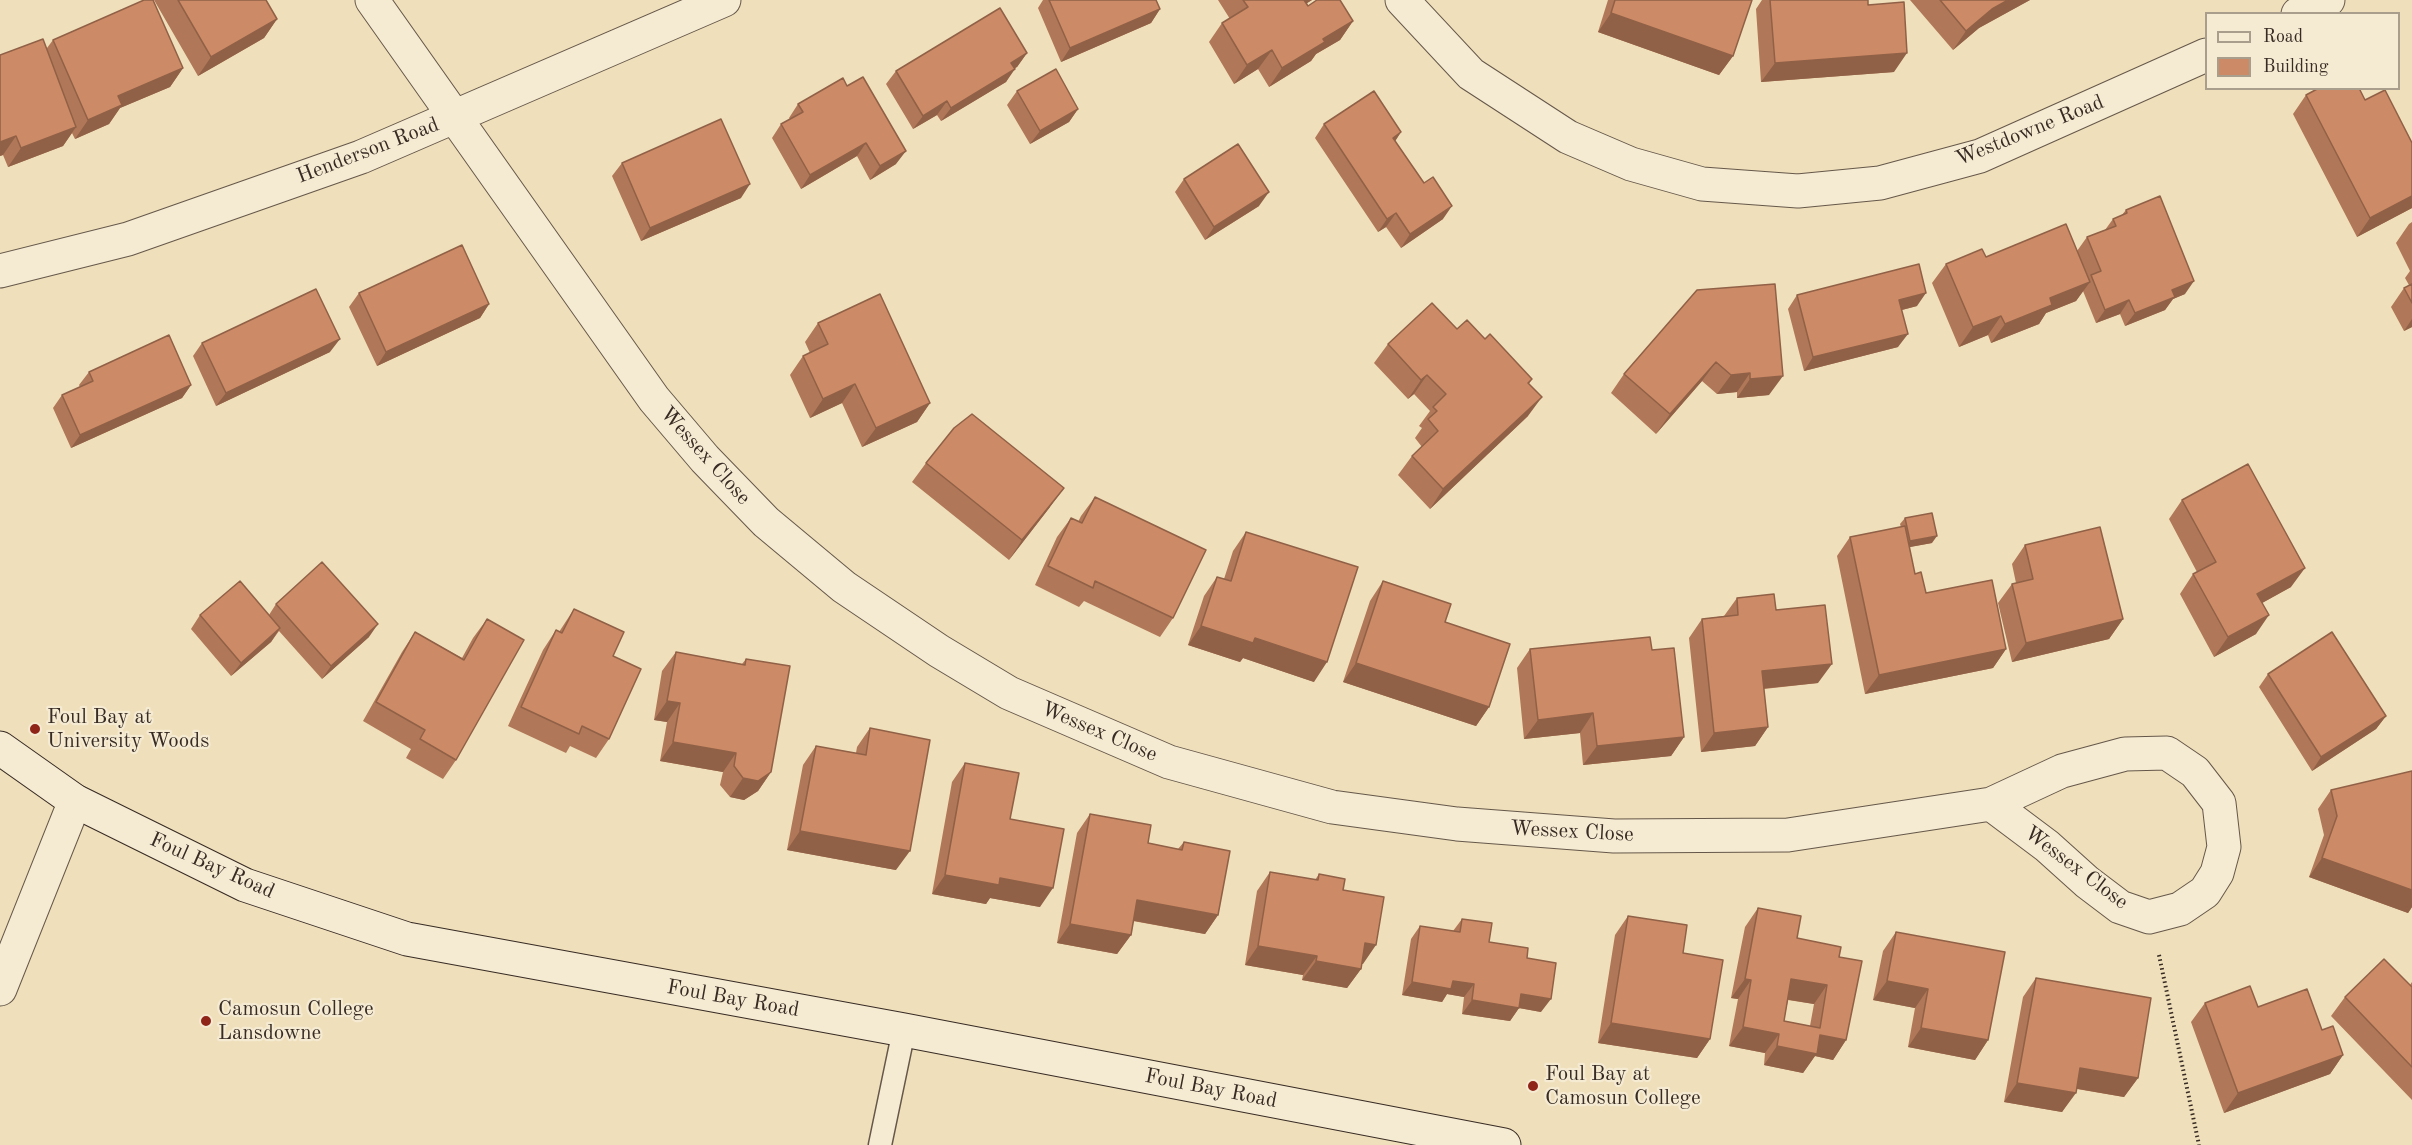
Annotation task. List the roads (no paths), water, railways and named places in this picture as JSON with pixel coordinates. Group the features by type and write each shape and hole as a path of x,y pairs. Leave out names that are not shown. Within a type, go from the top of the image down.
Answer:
{"street":[{"name":"Wessex Close","path":"372,0 654,399 705,459 766,522 844,587 939,651 1009,693 1169,762 1332,807 1457,824 1614,836 1788,835 1991,804 2062,771 2125,754 2167,753 2195,772 2219,803 2224,847 2217,873 2205,892 2180,909 2149,917 2120,907 2087,882 2047,846 1991,804"},
{"name":"Henderson Road","path":"0,271 128,238 361,157 724,0"},
{"name":"Westdowne Road","path":"1402,0 1471,74 1568,137 1631,164 1702,184 1723,186 1798,191 1880,183 1980,156 2205,54"},
{"path":"2302,12 2328,0"},
{"name":"Foul Bay Road","path":"0,748 75,801 245,885 407,939 904,1030 1485,1143"},
{"path":"0,989 75,801"}],"lane":[{"path":"880,1145 904,1030"}],"place":[{"name":"Foul Bay at University Woods","path":"35,729"},
{"name":"Camosun College Lansdowne","path":"206,1021"},
{"name":"Foul Bay at Camosun College","path":"1533,1086"}]}
